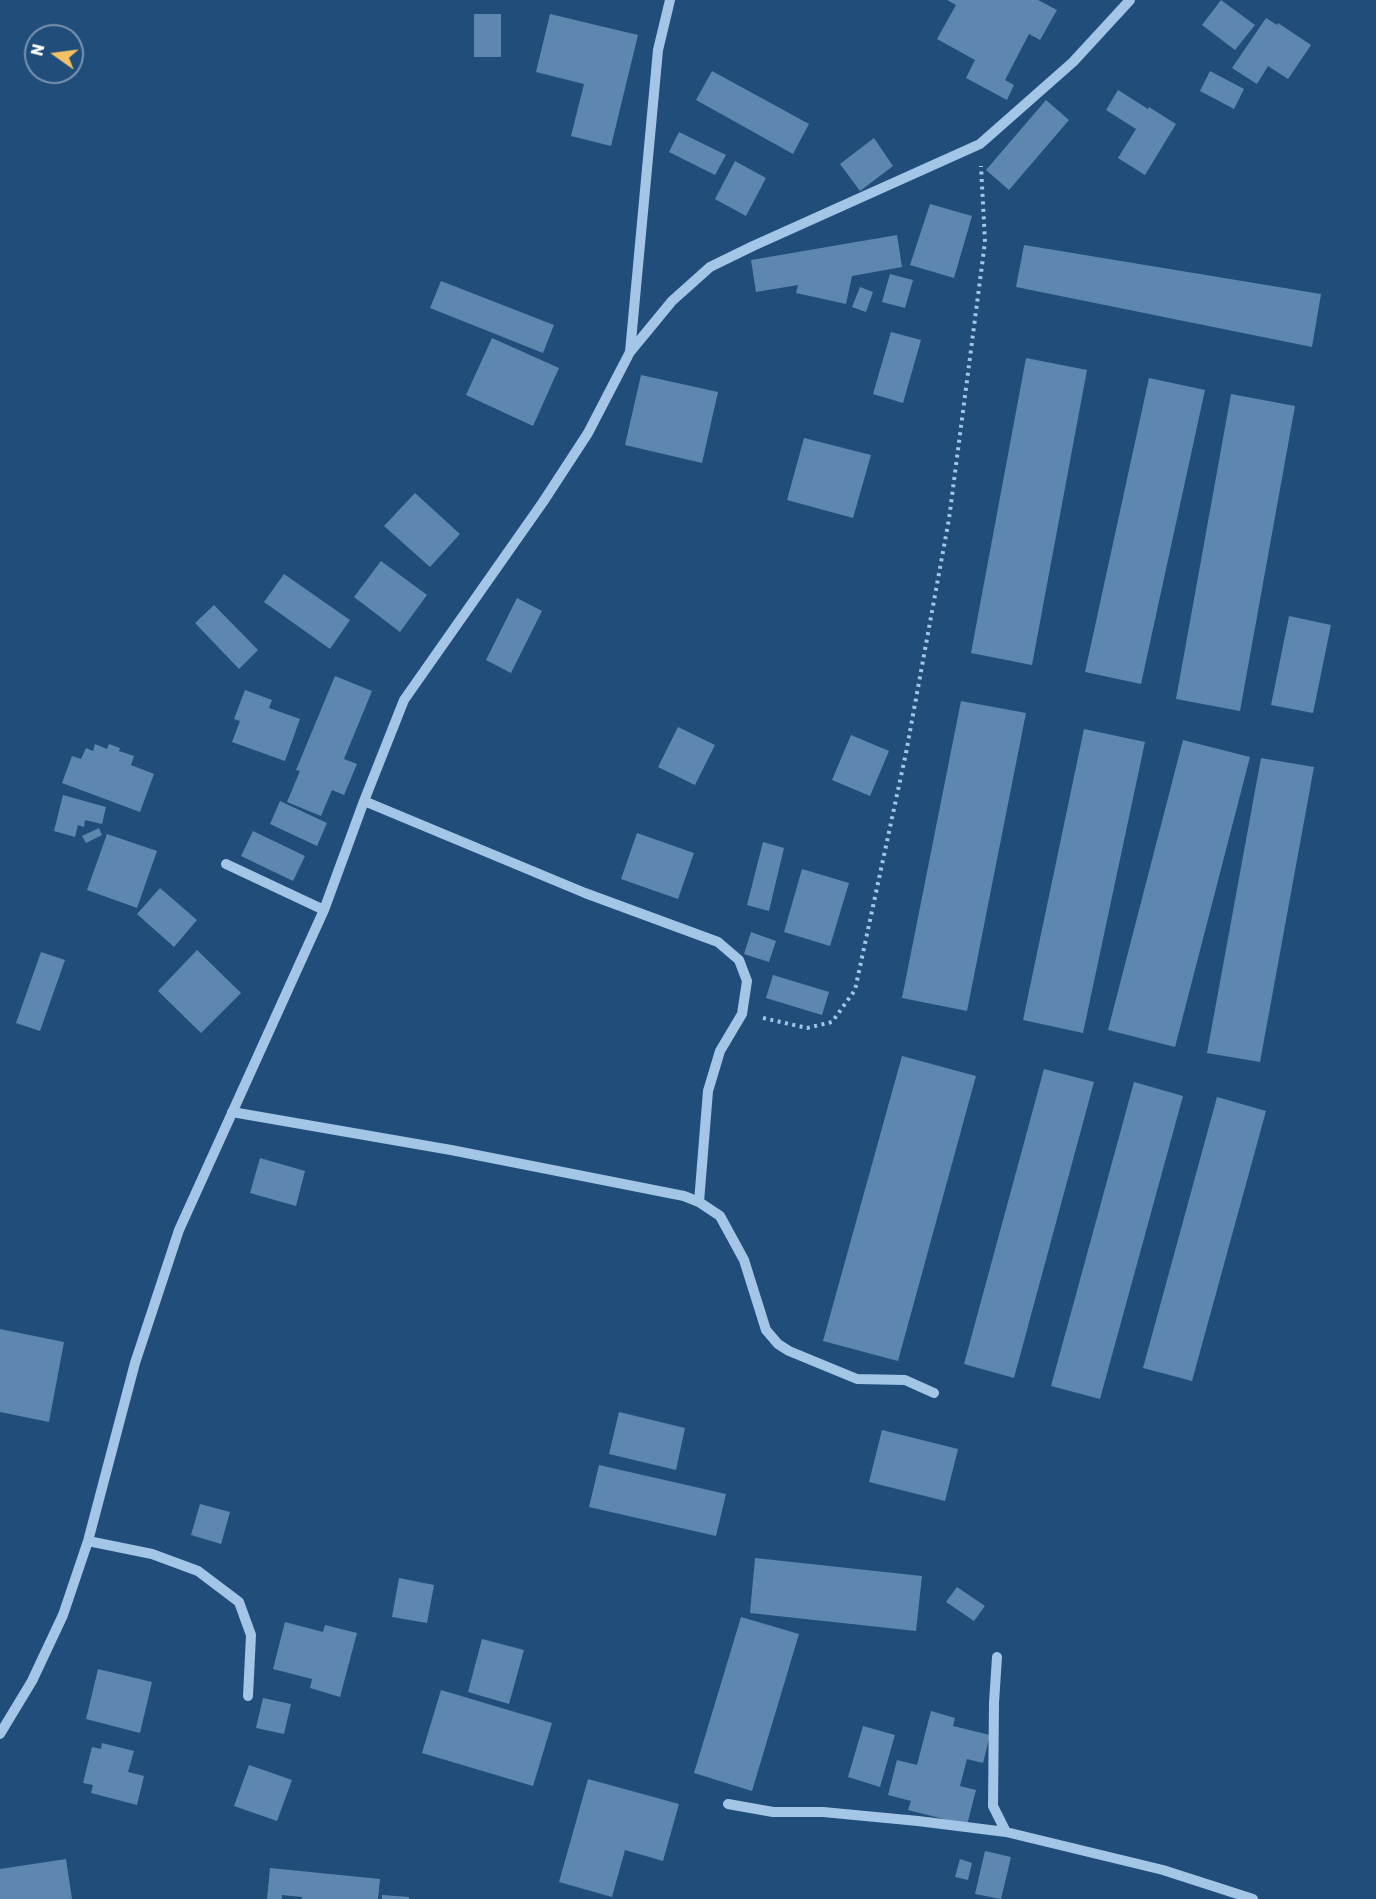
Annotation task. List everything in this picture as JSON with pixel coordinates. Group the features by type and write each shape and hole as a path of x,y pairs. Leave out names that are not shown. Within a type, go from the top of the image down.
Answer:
{"street":[{"path":"630,352 658,50 670,0"},
{"path":"0,1734 32,1681 63,1615 88,1541 135,1363 179,1230 324,910 404,700 543,502 588,433 630,352 672,301 710,267 980,144 1073,62 1130,0"},
{"path":"364,801 585,893 718,942 739,960 747,981 742,1014 720,1051 708,1091 699,1202"},
{"path":"226,864 324,910"},
{"path":"232,1112 451,1150 684,1196 699,1202 720,1216 734,1239 744,1260 766,1330 778,1344 789,1351 857,1379 905,1380 934,1393"},
{"path":"88,1541 152,1554 198,1571 239,1602 252,1635 248,1696"},
{"path":"997,1657 993,1806 1006,1832"},
{"path":"728,1804 773,1812 823,1812 1006,1832 1163,1870 1253,1899"}],"path":[{"path":"742,1014 807,1028 832,1022 855,990 906,753 949,519 985,242 980,144"}],"building":[{"path":"947,0 1038,0 1057,10 1040,40 1029,34 1005,80 1014,85 1007,100 966,78 975,60 937,39 956,5"},
{"path":"1221,0 1255,25 1235,50 1202,25"},
{"path":"474,14 501,14 501,57 474,57"},
{"path":"550,14 638,35 611,146 571,136 584,84 536,72"},
{"path":"1266,18 1277,25 1278,23 1311,45 1288,79 1268,66 1257,84 1232,68"},
{"path":"712,71 809,124 793,154 696,100"},
{"path":"1210,71 1244,89 1234,109 1200,91"},
{"path":"1118,90 1176,124 1145,175 1118,158 1136,129 1106,110"},
{"path":"1046,100 1069,120 1009,190 986,170"},
{"path":"679,132 726,155 715,175 669,152"},
{"path":"874,138 893,166 860,191 840,164"},
{"path":"735,161 766,178 746,216 715,199"},
{"path":"930,204 972,216 954,278 910,265"},
{"path":"897,235 902,267 852,276 846,304 796,293 798,285 756,292 751,260"},
{"path":"1024,245 1321,294 1312,347 1016,287"},
{"path":"890,274 913,280 905,308 882,302"},
{"path":"441,281 554,325 543,353 430,308"},
{"path":"860,287 873,292 866,312 852,307"},
{"path":"891,332 921,340 903,403 873,394"},
{"path":"492,338 559,368 533,426 466,395"},
{"path":"1026,358 1087,370 1032,665 971,653"},
{"path":"641,375 718,392 702,463 625,445"},
{"path":"1149,378 1205,390 1141,684 1085,672"},
{"path":"1231,394 1295,406 1240,711 1176,699"},
{"path":"804,438 871,455 853,518 787,500"},
{"path":"415,493 460,534 430,567 384,526"},
{"path":"381,561 427,595 400,632 354,597"},
{"path":"284,574 350,620 330,649 264,602"},
{"path":"517,598 542,611 511,673 486,660"},
{"path":"214,605 258,650 239,669 195,623"},
{"path":"1289,616 1331,625 1313,713 1271,705"},
{"path":"335,676 372,691 344,759 357,764 344,795 332,790 321,816 287,802 300,771 296,770"},
{"path":"245,690 272,700 269,708 300,719 285,761 232,742 240,721 234,719"},
{"path":"961,701 1026,713 967,1011 902,998"},
{"path":"678,727 715,745 695,785 658,767"},
{"path":"1084,729 1145,742 1083,1033 1023,1020"},
{"path":"851,735 889,751 870,796 832,780"},
{"path":"1183,740 1250,757 1175,1047 1108,1030"},
{"path":"95,744 107,749 109,744 120,748 119,751 134,756 131,765 154,774 140,812 62,783 72,756 81,759 86,748 93,751"},
{"path":"1261,758 1314,767 1260,1062 1207,1053"},
{"path":"63,795 106,807 102,824 85,820 84,827 78,825 75,837 54,831"},
{"path":"280,801 327,823 317,846 270,824"},
{"path":"99,828 102,835 86,843 82,836"},
{"path":"253,831 305,856 293,881 241,856"},
{"path":"637,833 694,853 678,899 621,879"},
{"path":"107,834 157,851 137,908 87,890"},
{"path":"763,842 784,848 769,911 747,905"},
{"path":"802,869 849,883 830,946 784,932"},
{"path":"160,888 197,920 174,947 137,914"},
{"path":"751,932 776,941 769,962 744,954"},
{"path":"197,950 241,993 201,1033 158,991"},
{"path":"41,952 65,960 40,1031 16,1023"},
{"path":"773,975 829,992 822,1015 766,998"},
{"path":"902,1056 976,1076 898,1361 823,1341"},
{"path":"1044,1069 1094,1082 1014,1378 964,1364"},
{"path":"1134,1082 1183,1096 1100,1399 1051,1386"},
{"path":"1217,1097 1266,1111 1192,1381 1143,1368"},
{"path":"260,1158 305,1171 296,1206 250,1193"},
{"path":"0,1329 64,1342 49,1422 0,1412"},
{"path":"619,1412 685,1428 676,1470 609,1454"},
{"path":"882,1430 958,1449 945,1501 869,1482"},
{"path":"599,1465 726,1494 716,1536 589,1507"},
{"path":"200,1504 230,1512 221,1544 191,1535"},
{"path":"755,1558 922,1576 916,1631 750,1613"},
{"path":"399,1578 434,1585 427,1623 392,1617"},
{"path":"957,1587 985,1606 974,1621 946,1602"},
{"path":"741,1617 799,1634 752,1791 694,1773"},
{"path":"285,1622 323,1632 325,1625 357,1633 340,1697 310,1688 312,1679 273,1669"},
{"path":"482,1639 524,1650 509,1704 468,1692"},
{"path":"98,1669 152,1682 140,1733 86,1719"},
{"path":"441,1690 552,1723 533,1786 422,1753"},
{"path":"263,1698 291,1704 284,1734 256,1728"},
{"path":"931,1711 955,1718 953,1726 990,1735 983,1763 967,1759 960,1786 976,1790 967,1825 908,1810 911,1801 888,1795 897,1760 917,1765"},
{"path":"863,1726 895,1735 880,1787 848,1777"},
{"path":"102,1743 134,1751 128,1772 144,1776 137,1805 91,1793 93,1785 83,1783 92,1747 101,1749"},
{"path":"249,1765 292,1780 277,1821 234,1806"},
{"path":"588,1779 679,1804 663,1861 625,1850 612,1897 559,1882"},
{"path":"985,1851 1011,1857 1001,1899 975,1894"},
{"path":"66,1859 72,1899 0,1899 0,1869"},
{"path":"960,1859 972,1863 968,1880 955,1877"},
{"path":"270,1868 380,1879 378,1899 302,1899 302,1897 282,1895 282,1899 267,1899"},
{"path":"382,1895 409,1897 409,1899 382,1899"}]}
